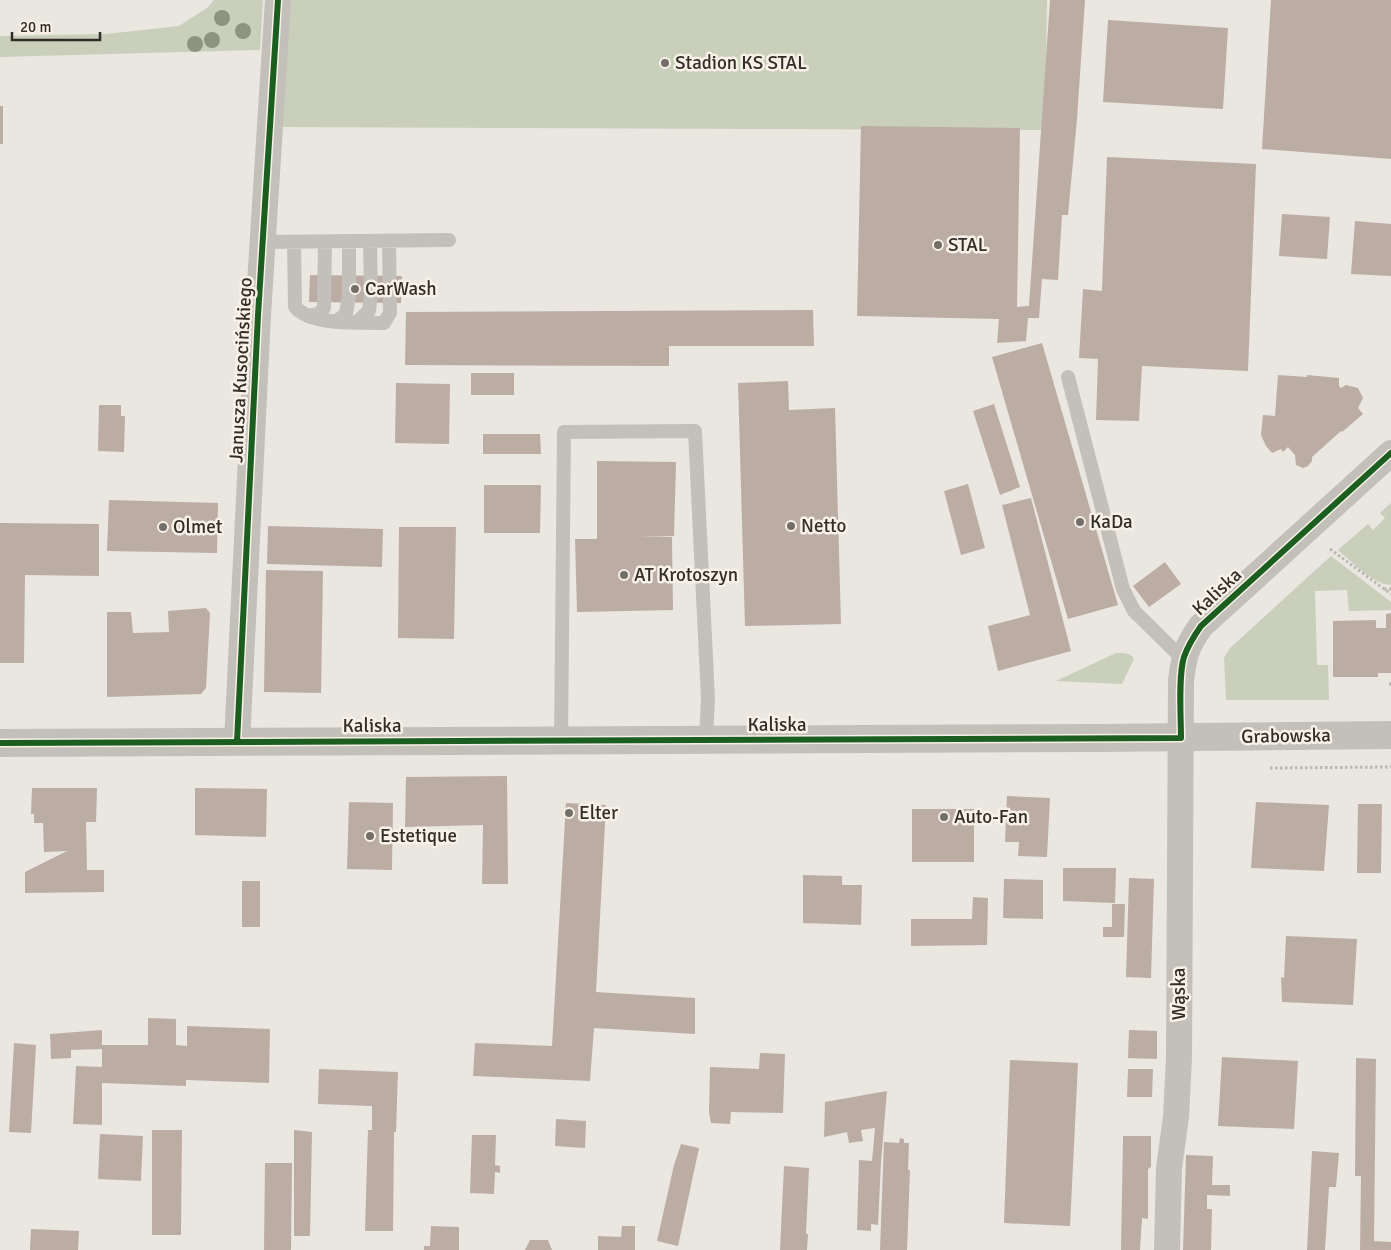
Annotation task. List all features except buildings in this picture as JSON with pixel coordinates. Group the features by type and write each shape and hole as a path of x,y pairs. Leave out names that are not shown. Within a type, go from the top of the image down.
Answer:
{"street":[{"name":"Janusza Kusocińskiego","path":"237,742 263,242 278,0"},
{"name":"Kaliska","path":"0,743 1181,738 1183,659 1190,641 1201,626 1391,453"},
{"name":"Grabowska","path":"1181,738 1391,735"},
{"name":"Wąska","path":"1167,1250 1169,1168 1176,1118 1179,1058 1181,738"}],"lane":[{"path":"263,242 449,240"},
{"path":"337,321 346,314 349,295 349,241"},
{"path":"357,322 369,311 371,293 370,241"},
{"path":"294,242 295,307 301,314 323,320 384,323 390,313 389,241"},
{"path":"308,316 319,314 324,308 325,242"},
{"path":"1068,377 1123,589 1134,611 1183,659"},
{"path":"560,741 564,432 695,431 708,699 706,739"}],"path":[{"path":"1330,549 1391,594"},
{"path":"1383,589 1391,589"},
{"path":"1270,768 1391,767"}],"green space":[{"path":"214,0 263,0 260,50 0,57 0,36 106,34 179,26 207,8"},
{"name":"Stadion KS STAL","path":"287,0 1047,0 1045,130 280,127"},
{"path":"1391,503 1391,585 1384,584 1370,577 1338,550 1368,524 1373,530 1385,518 1380,513"},
{"path":"1331,556 1391,602 1391,610 1349,611 1347,590 1315,591 1317,665 1328,665 1329,700 1226,700 1224,658 1230,648"},
{"path":"1116,653 1128,654 1134,659 1122,684 1056,681"}],"cycle path":[{"path":"237,742 258,315 278,0"},
{"path":"0,743 1181,738 1180,685 1182,665 1187,649 1201,626 1391,453"}],"place":[{"name":"Stadion KS STAL","path":"665,63"},
{"name":"STAL","path":"938,245"},
{"name":"CarWash","path":"355,289"},
{"name":"KaDa","path":"1080,522"},
{"name":"Netto","path":"791,526"},
{"name":"Olmet","path":"163,527"},
{"name":"AT Krotoszyn","path":"624,575"},
{"name":"Elter","path":"569,813"},
{"name":"Auto-Fan","path":"944,817"},
{"name":"Estetique","path":"370,836"}]}
